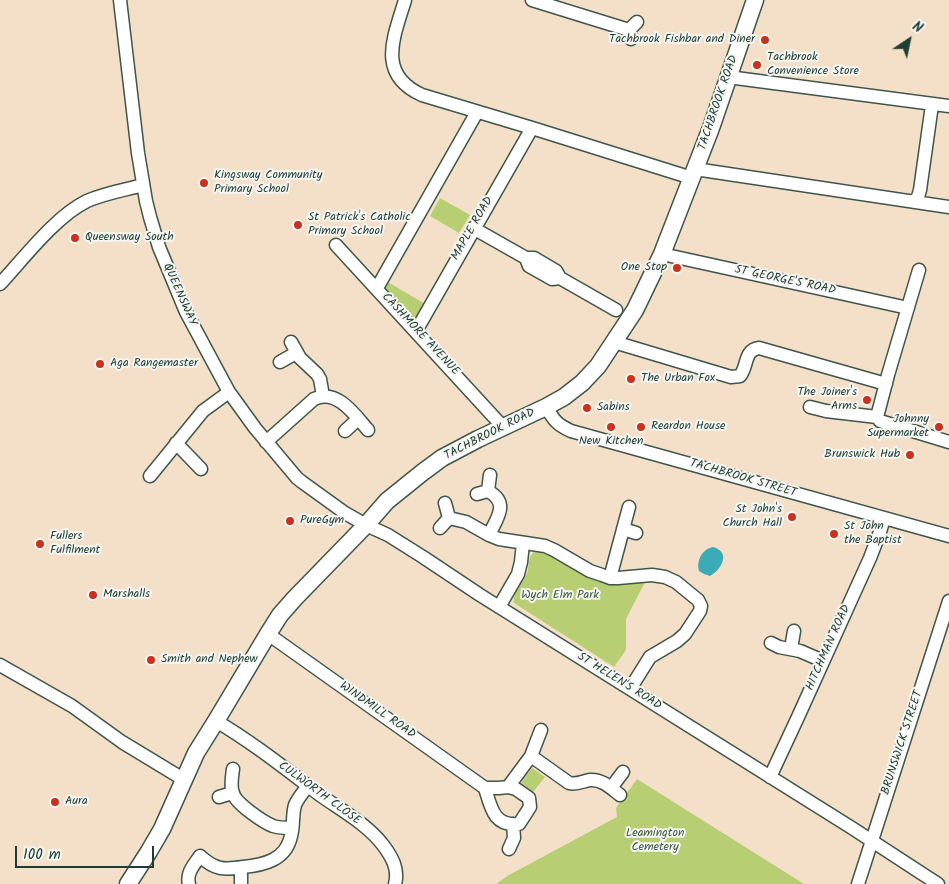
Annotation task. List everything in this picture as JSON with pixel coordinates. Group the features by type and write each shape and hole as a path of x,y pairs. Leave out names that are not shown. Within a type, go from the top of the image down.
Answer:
{"main road":[{"name":"TACHBROOK ROAD","path":"128,884 162,829 196,753 268,634 295,598 389,499 438,461 478,439 564,397 595,370 635,310 662,254 713,123 755,0"}],"street":[{"name":"QUEENSWAY","path":"120,0 134,120 146,201 157,240 186,312 229,392 266,442 302,482 339,509 366,525"},
{"path":"405,0 394,35 392,49 393,65 406,85 422,95 694,174 949,206"},
{"path":"532,0 552,3 633,30"},
{"path":"728,77 949,106"},
{"path":"914,201 918,197 920,190 932,104"},
{"path":"377,288 477,112"},
{"name":"MAPLE ROAD","path":"416,331 532,128"},
{"path":"0,284 51,229 70,212 91,200 143,185"},
{"path":"474,228 526,258 534,258 556,271 560,278 616,310"},
{"name":"CASHMORE AVENUE","path":"336,245 503,427"},
{"name":"ST GEORGE'S ROAD","path":"662,254 908,308"},
{"path":"877,417 919,270"},
{"path":"614,342 734,378 743,373 750,353 754,349 759,348 886,384"},
{"path":"280,362 293,347 320,379 323,396"},
{"path":"150,476 207,407 229,392"},
{"path":"266,442 314,399 323,396 336,398 368,430"},
{"path":"810,406 826,411 877,417 880,421 949,442"},
{"name":"TACHBROOK STREET","path":"546,407 555,422 571,431 949,536"},
{"path":"345,431 358,420"},
{"path":"176,444 201,469"},
{"path":"489,535 501,508 498,498 482,493 490,475"},
{"path":"445,503 449,518"},
{"path":"610,578 629,531 629,507"},
{"path":"449,518 466,522 489,535 503,540 545,546 590,571 610,578 652,575 665,578 676,582 698,600 701,606 700,611 684,635 650,657 630,689"},
{"path":"440,528 449,518"},
{"name":"HITCHMAN ROAD","path":"770,777 870,558 884,518"},
{"name":"ST HELEN'S ROAD","path":"366,525 396,540 938,884"},
{"path":"499,607 518,574 522,562 523,543"},
{"name":"BRUNSWICK STREET","path":"858,884 946,621 949,601"},
{"path":"791,649 794,631"},
{"name":"WINDMILL ROAD","path":"268,634 485,788"},
{"path":"771,644 804,652 823,661"},
{"path":"0,665 72,706 122,742 183,779"},
{"name":"CULWORTH CLOSE","path":"216,721 376,837 394,861 396,870 395,884"},
{"path":"508,787 530,756 541,730"},
{"path":"530,756 569,783 576,784 594,780 616,791 623,772"},
{"path":"233,769 232,793 240,804 268,823 278,827 292,828"},
{"path":"189,884 190,871 203,852 210,865 218,868 241,868 266,864 280,856 288,846 292,836 295,806 308,786"},
{"path":"508,787 516,789 529,798 530,807 519,824 508,825 493,814 485,788 508,787"},
{"path":"219,796 232,793"},
{"path":"509,849 514,838 514,824"},
{"path":"241,868 241,884"}],"green space":[{"path":"440,198 470,215 459,233 430,216"},
{"path":"386,281 427,305 416,322 387,292 385,287"},
{"name":"Wych Elm Park","path":"534,552 554,557 602,583 612,585 645,582 626,619 626,650 614,667 514,603 515,594 528,570 530,558"},
{"path":"532,768 545,777 533,792 521,783"},
{"name":"Leamington Cemetery","path":"637,779 804,884 496,884 509,875 617,817 616,808"}],"water":[{"path":"713,547 719,549 722,553 723,561 710,576 699,571 698,563 703,553"}],"place":[{"name":"Tachbrook Fishbar and Diner","path":"765,40"},
{"name":"Tachbrook Convenience Store","path":"757,65"},
{"name":"Kingsway Community Primary School","path":"204,183"},
{"name":"St Patrick's Catholic Primary School","path":"298,225"},
{"name":"Queensway South","path":"75,238"},
{"name":"One Stop","path":"677,268"},
{"name":"Aga Rangemaster","path":"100,364"},
{"name":"The Urban Fox","path":"631,379"},
{"name":"The Joiner's Arms","path":"867,400"},
{"name":"Sabins","path":"587,408"},
{"name":"New Kitchen","path":"611,427"},
{"name":"Reardon House","path":"641,427"},
{"name":"Johnny Supermarket","path":"939,427"},
{"name":"Brunswick Hub","path":"910,455"},
{"name":"St John's Church Hall","path":"792,517"},
{"name":"PureGym","path":"290,521"},
{"name":"St John the Baptist","path":"834,534"},
{"name":"Fullers Fulfilment","path":"40,544"},
{"name":"Marshalls","path":"93,595"},
{"name":"Smith and Nephew","path":"151,660"},
{"name":"Aura","path":"55,802"}]}
